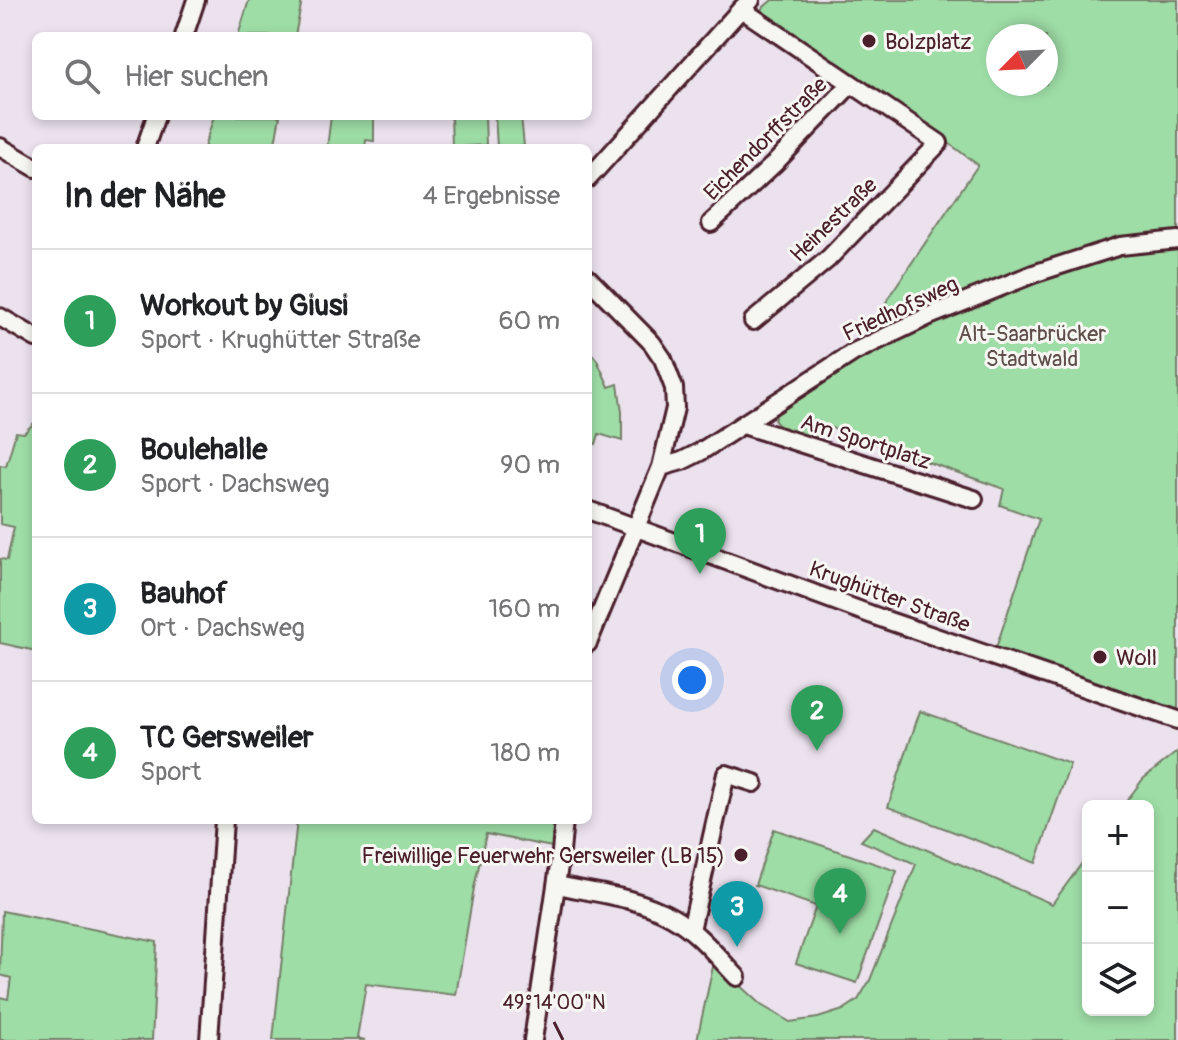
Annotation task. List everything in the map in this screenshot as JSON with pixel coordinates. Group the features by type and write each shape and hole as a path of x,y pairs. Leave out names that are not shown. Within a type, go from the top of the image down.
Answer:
{"street":[{"path":"185,32 196,0"},
{"path":"592,175 746,5 851,84"},
{"name":"Heinestraße","path":"753,321 837,250 939,143 851,84"},
{"name":"Eichendorffstraße","path":"711,223 774,164 851,84"},
{"path":"146,144 155,120"},
{"path":"0,147 32,166"},
{"name":"Friedhofsweg","path":"661,467 700,452 854,352 929,316 1033,274 1120,246 1178,240"},
{"path":"592,282 652,343 668,370 674,388 675,408 661,467 592,633"},
{"path":"0,317 32,336"},
{"name":"Am Sportplatz","path":"743,425 974,499"},
{"name":"Krughütter Straße","path":"592,511 886,620 1178,720"},
{"path":"691,930 726,774 754,783"},
{"path":"209,1040 224,824"},
{"path":"533,1040 564,824"},
{"path":"557,885 641,903 673,917 691,930 737,977"}],"green space":[{"path":"249,0 302,0 296,32 239,32"},
{"name":"Alt-Saarbrücker Stadtwald","path":"772,0 1178,0 1178,721 994,654 1039,519 1000,505 1004,489 826,426 815,438 779,426 774,420 777,413 856,359 890,295 978,165 884,95 758,12"},
{"path":"213,120 279,120 275,143 279,144 205,144"},
{"path":"330,120 374,120 374,141 366,140 366,144 328,144"},
{"path":"451,120 485,120 486,144 452,144"},
{"path":"495,120 521,120 524,144 497,144"},
{"path":"592,354 609,387 618,384 622,412 622,441 599,434 596,444 592,443"},
{"path":"32,425 32,650 0,643 0,559 7,560 14,527 0,524 0,465 6,466 16,432 24,433"},
{"path":"920,711 1070,764 1036,863 888,807"},
{"path":"1178,751 1178,1040 697,1040 714,962 761,1005 790,1022 843,1010 858,1000 870,980 916,864 861,841 874,827 1052,904 1082,863 1082,1016 1154,1016 1154,800 1127,800 1143,779"},
{"path":"297,824 554,824 552,847 486,834 456,995 366,984 357,1038 365,1040 273,1040"},
{"path":"774,829 897,871 857,983 796,963 816,906 755,885"},
{"path":"2,911 157,942 152,1040 0,1040 0,997 8,999 11,978 0,975"}],"place":[{"name":"Bolzplatz","path":"869,41"},
{"name":"Workout by Giusi","path":"700,574"},
{"name":"Woll","path":"1100,657"},
{"name":"Boulehalle","path":"817,751"},
{"name":"Freiwillige Feuerwehr Gersweiler (LB 15)","path":"741,855"},
{"name":"TC Gersweiler","path":"840,934"},
{"name":"Bauhof","path":"737,947"}]}
